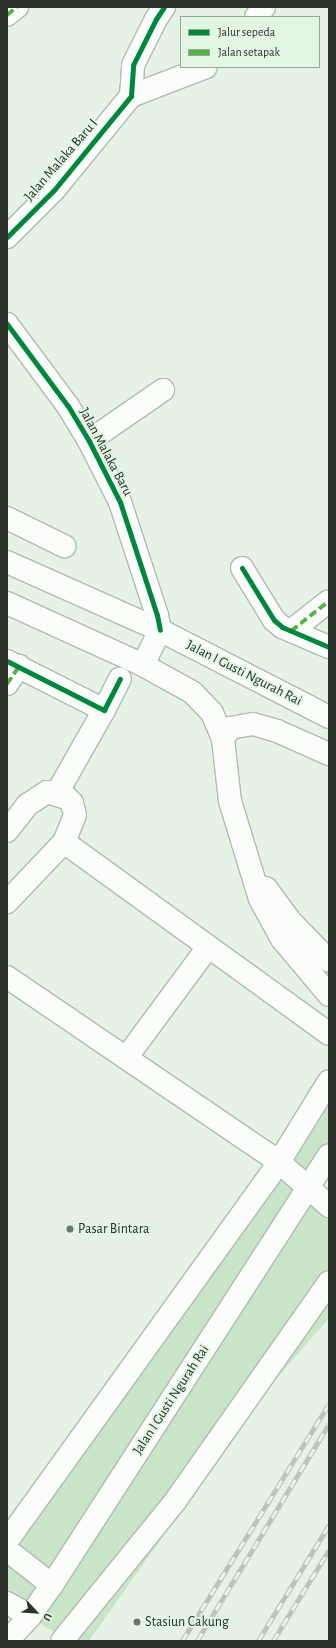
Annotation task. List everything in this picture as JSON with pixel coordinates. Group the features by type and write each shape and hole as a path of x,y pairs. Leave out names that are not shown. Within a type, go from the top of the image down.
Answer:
{"main road":[{"path":"7,15 17,7"},
{"path":"131,96 133,65 156,19 164,7"},
{"path":"257,16 264,7"},
{"name":"Jalan Malaka Baru I","path":"7,238 54,190 131,96 203,68"},
{"name":"Jalan Malaka Baru","path":"7,324 68,406 89,441 120,502 158,615 160,630"},
{"path":"89,441 164,390"},
{"path":"7,518 64,546"},
{"name":"Jalan I Gusti Ngurah Rai","path":"7,562 160,630 329,717"},
{"path":"242,568 274,620 291,631 329,647"},
{"path":"291,631 329,601"},
{"path":"7,603 143,665 183,685 201,699 212,713 223,739 226,781 234,818 253,880 270,920 296,957 329,995"},
{"path":"143,665 160,630"},
{"path":"7,684 13,664 104,710"},
{"path":"57,793 120,679"},
{"path":"223,739 230,728 253,724 277,731 329,754"},
{"path":"7,831 35,797 47,792 57,793 68,798 75,815 64,842 7,902"},
{"path":"234,818 267,889 291,922 329,961"},
{"path":"64,842 329,1034"},
{"path":"126,1058 208,947"},
{"path":"7,977 280,1162 329,1206"},
{"path":"7,1541 280,1162 329,1081"},
{"name":"Jalan I Gusti Ngurah Rai","path":"7,1641 30,1616 52,1585 329,1155"},
{"path":"62,1641 180,1494 329,1282"},
{"path":"7,1550 52,1585"},
{"path":"7,1603 30,1616"}],"green space":[{"path":"329,1081 329,1155 308,1186 329,1206 329,1318 264,1393 89,1641 62,1641 64,1638 7,1603 7,1541"}],"railway":[{"path":"182,1641 329,1404"},
{"path":"197,1641 329,1424"},
{"path":"258,1641 329,1525"},
{"path":"273,1641 329,1550"}],"marked path":[{"path":"7,15 17,7"},
{"path":"291,631 329,601"},
{"path":"7,684 19,666"}],"cycle path":[{"path":"7,237 54,190 131,96 133,65 156,19 164,7"},
{"path":"7,324 68,406 89,441 120,502 157,615 160,630"},
{"path":"242,568 274,620 282,627 329,647"},
{"path":"7,661 104,710 120,679"}],"place":[{"name":"Pasar Bintara","path":"70,1229"},
{"name":"Stasiun Cakung","path":"137,1622"}]}
